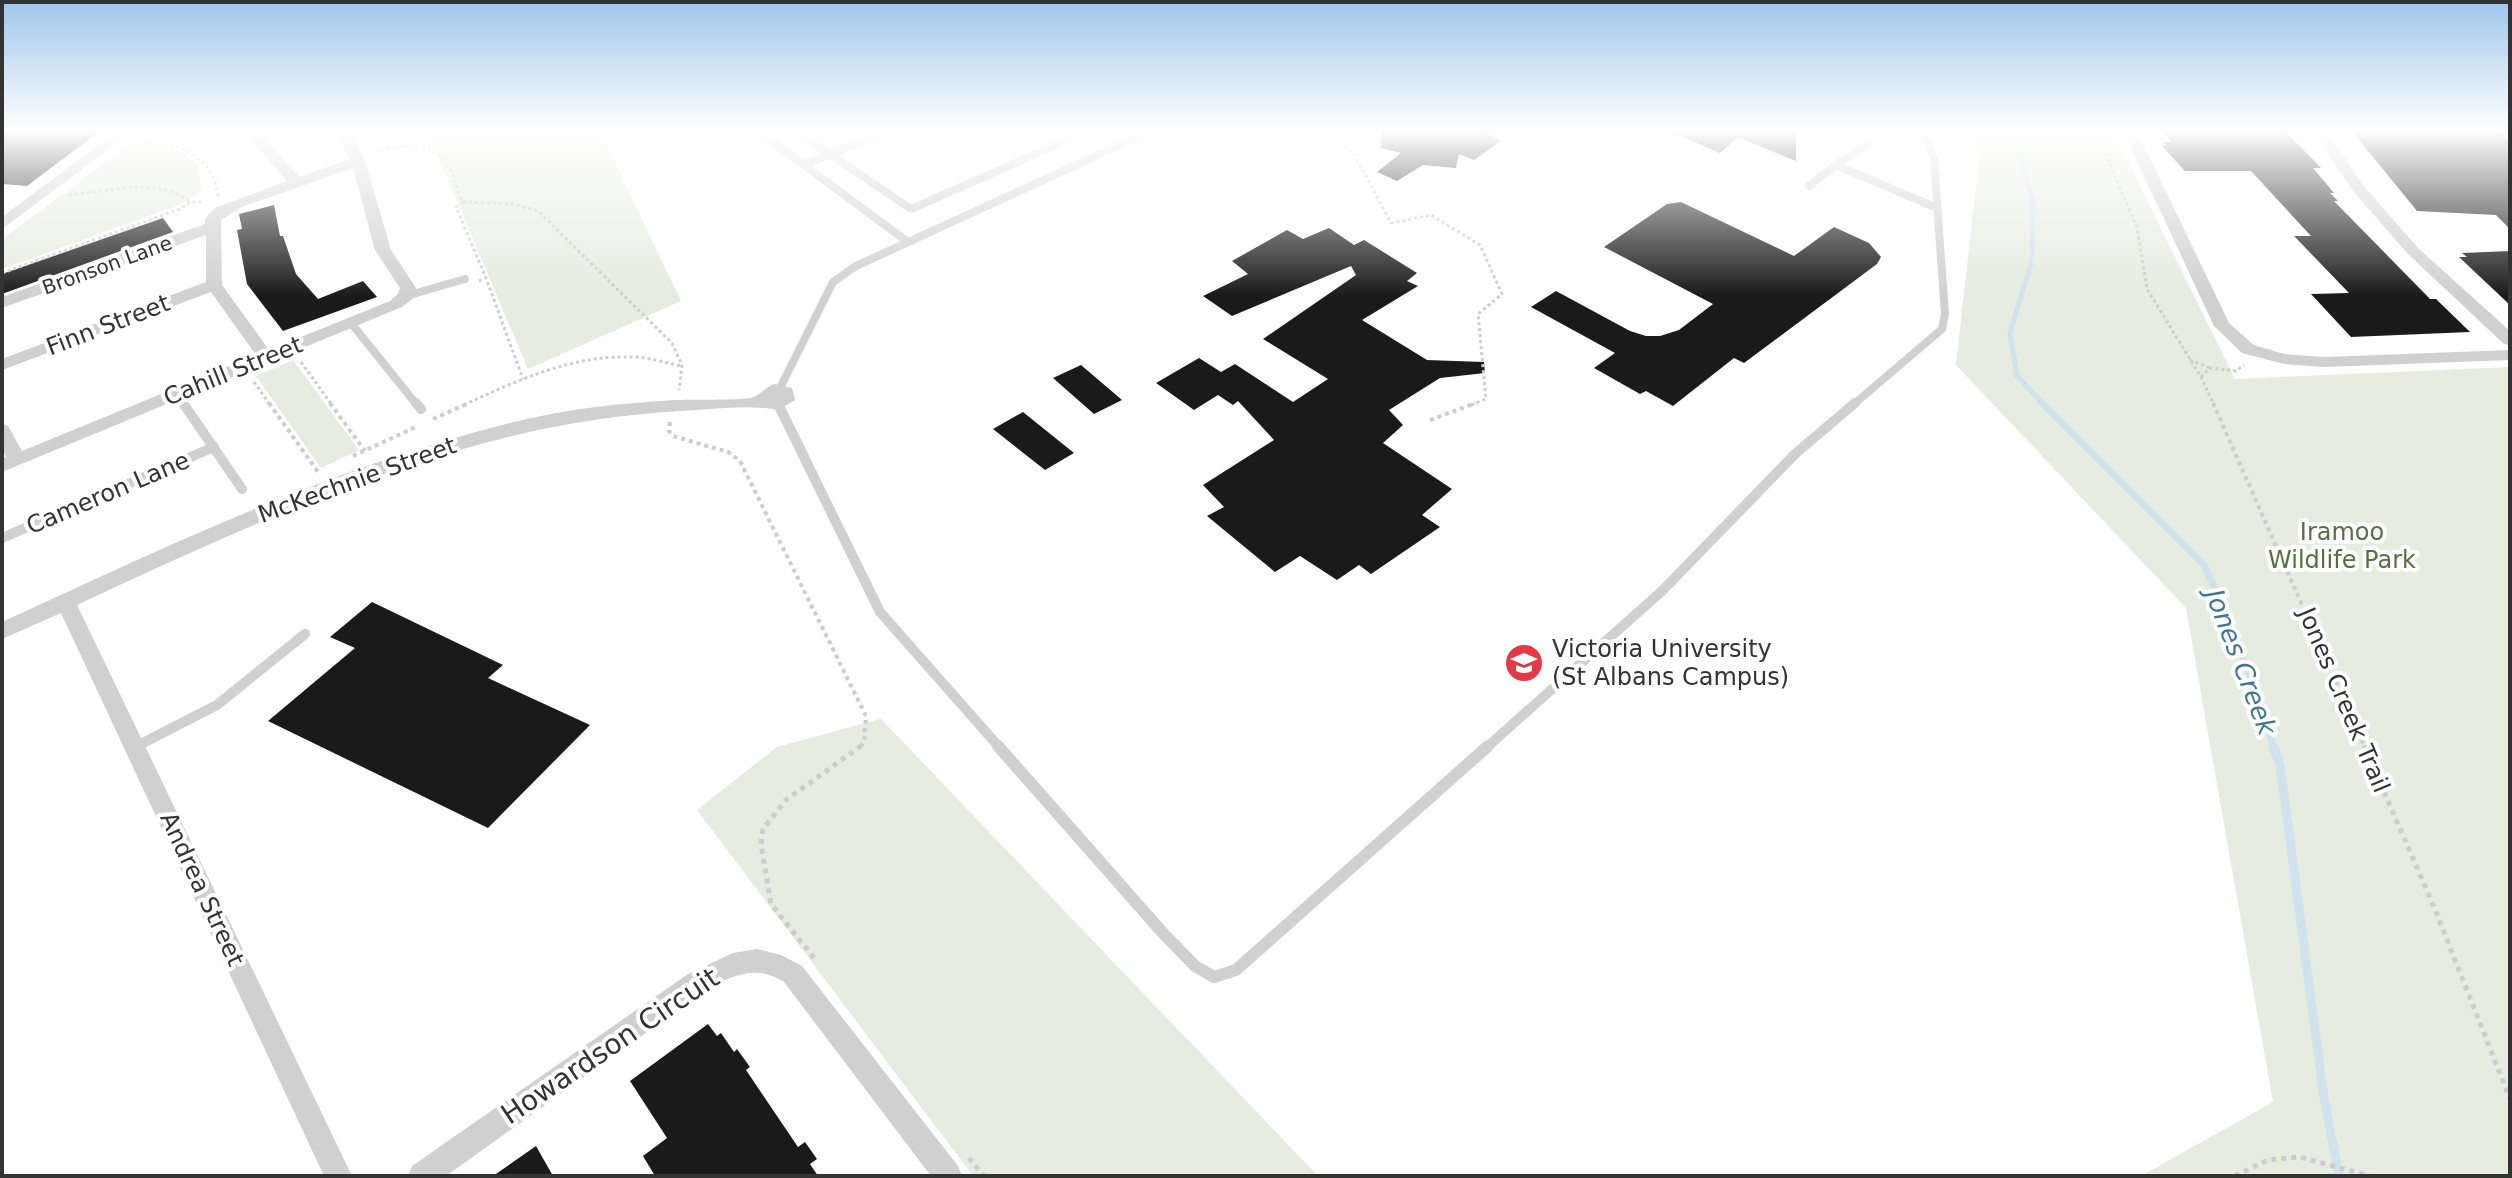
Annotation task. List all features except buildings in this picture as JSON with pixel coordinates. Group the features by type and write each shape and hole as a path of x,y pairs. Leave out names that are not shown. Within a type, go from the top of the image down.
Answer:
{"street":[{"path":"2,224 53,186"},
{"name":"Bronson Lane","path":"2,303 212,227 213,219 220,211 288,186"},
{"path":"365,186 383,250 408,288 406,296"},
{"path":"2156,186 2222,326 2248,349 2284,359 2325,362 2510,355"},
{"path":"2357,186 2413,251 2510,340"},
{"path":"2,203 28,205"},
{"path":"212,227 214,285 266,358"},
{"name":"Finn Street","path":"2,365 214,285"},
{"name":"Cahill Street","path":"9,463 351,323 396,304 406,296"},
{"name":"McKechnie Street","path":"2,631 240,522 382,468 522,425 572,415 772,398"},
{"path":"2,430 9,463"},
{"name":"Andrea Street","path":"66,602 338,1176"},
{"name":"Howardson Circuit","path":"422,1176 697,982 721,968 745,960 764,959 780,964 793,974 948,1176"}],"lane":[{"path":"832,186 908,242"},
{"path":"876,186 911,209 963,186"},
{"path":"1030,186 856,266 833,282 772,398 880,612 1162,932 1195,966 1214,977 1236,970 1663,590 1795,454 1942,329 1945,314 1936,186"},
{"path":"1885,186 1937,208"},
{"name":"Cahill Street","path":"406,296 468,282"},
{"path":"351,323 421,409"},
{"path":"177,394 242,489"},
{"name":"Cameron Lane","path":"2,538 214,447"},
{"path":"135,747 217,705 305,634"}],"path":[{"path":"2,273 180,209 190,202 219,200 217,186"},
{"path":"458,186 463,202"},
{"path":"1371,186 1391,223 1431,215 1480,245 1502,294 1478,314 1486,399 1430,420"},
{"name":"Jones Creek Trail","path":"2119,186 2137,228 2147,289 2201,377 2258,499 2434,907 2510,1099"},
{"path":"60,194 159,190 180,192 190,202"},
{"path":"523,379 456,207 463,202 513,204 538,211 681,355 683,374 669,431 673,436 728,452 740,461 866,716 864,742 854,753 786,800 763,829 761,844 771,904 820,965"},
{"path":"468,282 486,278"},
{"path":"2189,360 2210,368 2236,371 2249,361 2248,349"},
{"path":"298,357 365,451"},
{"path":"2201,377 2210,368"},
{"path":"251,376 318,472"},
{"path":"656,426 669,424"},
{"path":"965,1151 984,1176"},
{"path":"2235,1176 2268,1160 2300,1157 2370,1176"}],"green space":[{"path":"74,186 201,186 202,191 179,205 2,269 2,240"},
{"path":"450,186 626,186 681,301 528,369"},
{"name":"Iramoo Wildlife Park","path":"1976,186 2140,186 2235,379 2510,367 2510,1176 2141,1176 2273,1102 2186,608 1956,365"},
{"path":"293,360 359,450 321,468 256,376"},
{"path":"881,719 1318,1176 973,1176 697,810 777,747"}],"waterway":[{"name":"Jones Creek","path":"2029,186 2033,200 2032,260 2010,333 2017,376 2044,405"},
{"name":"Jones Creek","path":"2044,405 2204,565 2236,636 2274,748"},
{"name":"Jones Creek","path":"2273,746 2280,765 2324,1097 2339,1176"}],"place":[{"name":"Victoria University (St Albans Campus)","path":"1524,663"}]}
